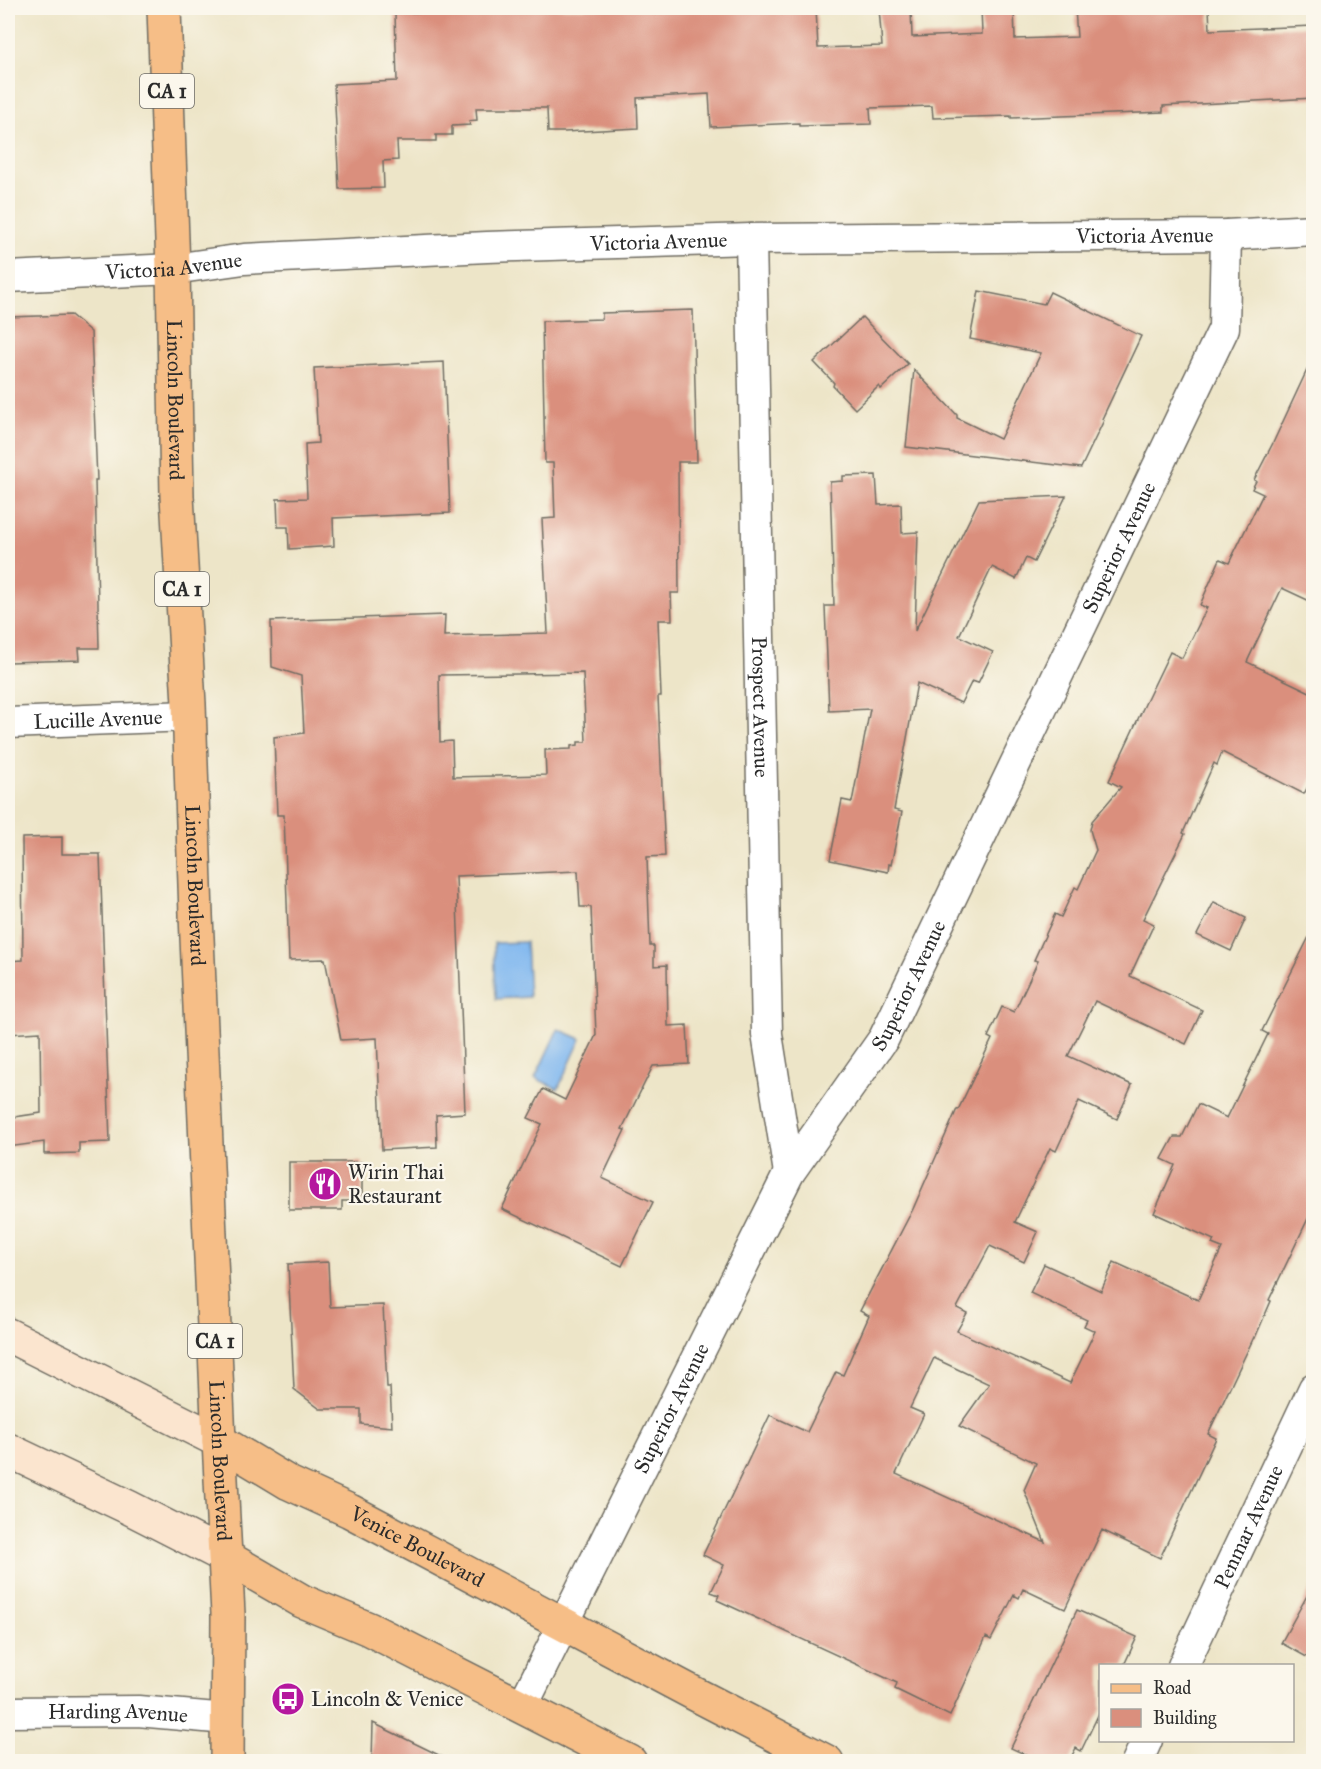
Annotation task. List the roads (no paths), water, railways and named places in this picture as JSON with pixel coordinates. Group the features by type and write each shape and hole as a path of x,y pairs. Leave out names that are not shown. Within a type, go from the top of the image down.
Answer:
{"main road":[{"name":"Lincoln Boulevard","path":"164,8 173,269 177,484 226,1557 227,1761"},
{"name":"Venice Boulevard","path":"8,1335 219,1441 289,1483 350,1511 827,1761"},
{"path":"8,1450 226,1557 302,1601 369,1629 630,1761"}],"street":[{"name":"Victoria Avenue","path":"8,277 173,269 244,259 486,247 751,239 1226,235 1314,230"},
{"name":"Superior Avenue","path":"522,1707 789,1173 884,1038 1224,328 1226,235"},
{"name":"Prospect Avenue","path":"751,239 767,1034 789,1173"},
{"name":"Lucille Avenue","path":"8,723 189,717"},
{"name":"Penmar Avenue","path":"1183,1664 1314,1388"},
{"name":"Harding Avenue","path":"8,1712 138,1711 227,1719"},
{"path":"1137,1761 1146,1742"}],"water":[{"path":"526,942 529,997 496,999 494,943"},
{"path":"558,1029 581,1039 558,1089 535,1078"}],"place":[{"name":"Wirin Thai Restaurant","path":"325,1184"},
{"name":"Lincoln & Venice","path":"288,1699"}]}
